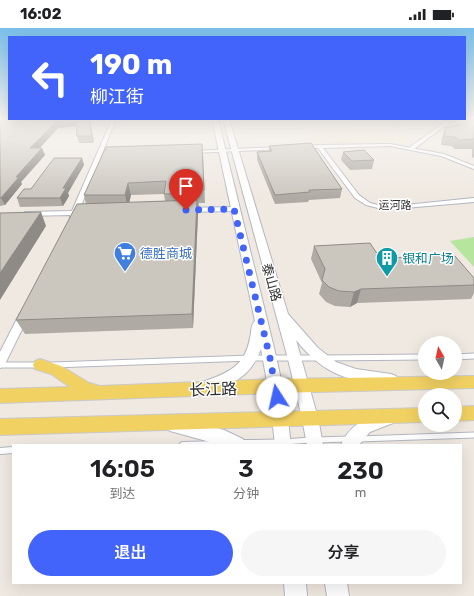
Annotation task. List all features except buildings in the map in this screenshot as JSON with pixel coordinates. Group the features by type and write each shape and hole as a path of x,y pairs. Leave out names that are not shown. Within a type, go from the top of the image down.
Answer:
{"main road":[{"name":"泰山路","path":"222,145 234,209 276,386 283,443"},
{"name":"泰山路","path":"233,145 295,359 315,443"},
{"path":"280,310 310,349 324,362 337,369 356,374 424,383"},
{"path":"192,389 229,379 239,373 250,358 258,337 259,312"},
{"path":"40,365 56,370 86,389 108,392"},
{"name":"长江路","path":"0,396 276,386 474,382"},
{"path":"462,414 474,413"},
{"path":"0,427 418,414"},
{"path":"350,444 364,427 382,419 402,415"},
{"path":"160,422 224,438 235,444"},
{"path":"295,584 296,596"},
{"path":"336,584 338,596"}],"street":[{"path":"68,228 104,155 107,145"},
{"path":"296,147 360,145"},
{"path":"379,145 412,148 442,155 474,168"},
{"path":"412,148 417,145"},
{"name":"运河路","path":"319,146 356,195 368,204 400,206 474,200"},
{"path":"185,152 288,148"},
{"path":"178,210 234,209"},
{"path":"22,214 91,213"},
{"path":"0,364 28,306"}],"lane":[{"path":"462,356 474,356"},
{"path":"0,364 40,365 250,358 295,359 418,357"},
{"path":"233,444 315,443 474,435"},
{"path":"0,451 12,450"}],"green space":[{"path":"474,237 474,267 450,241"}],"place":[{"name":"德胜商城","path":"125,272"},
{"name":"银和广场","path":"387,278"}],"route":[{"path":"186,210 234,209 270,358 277,397"}]}
